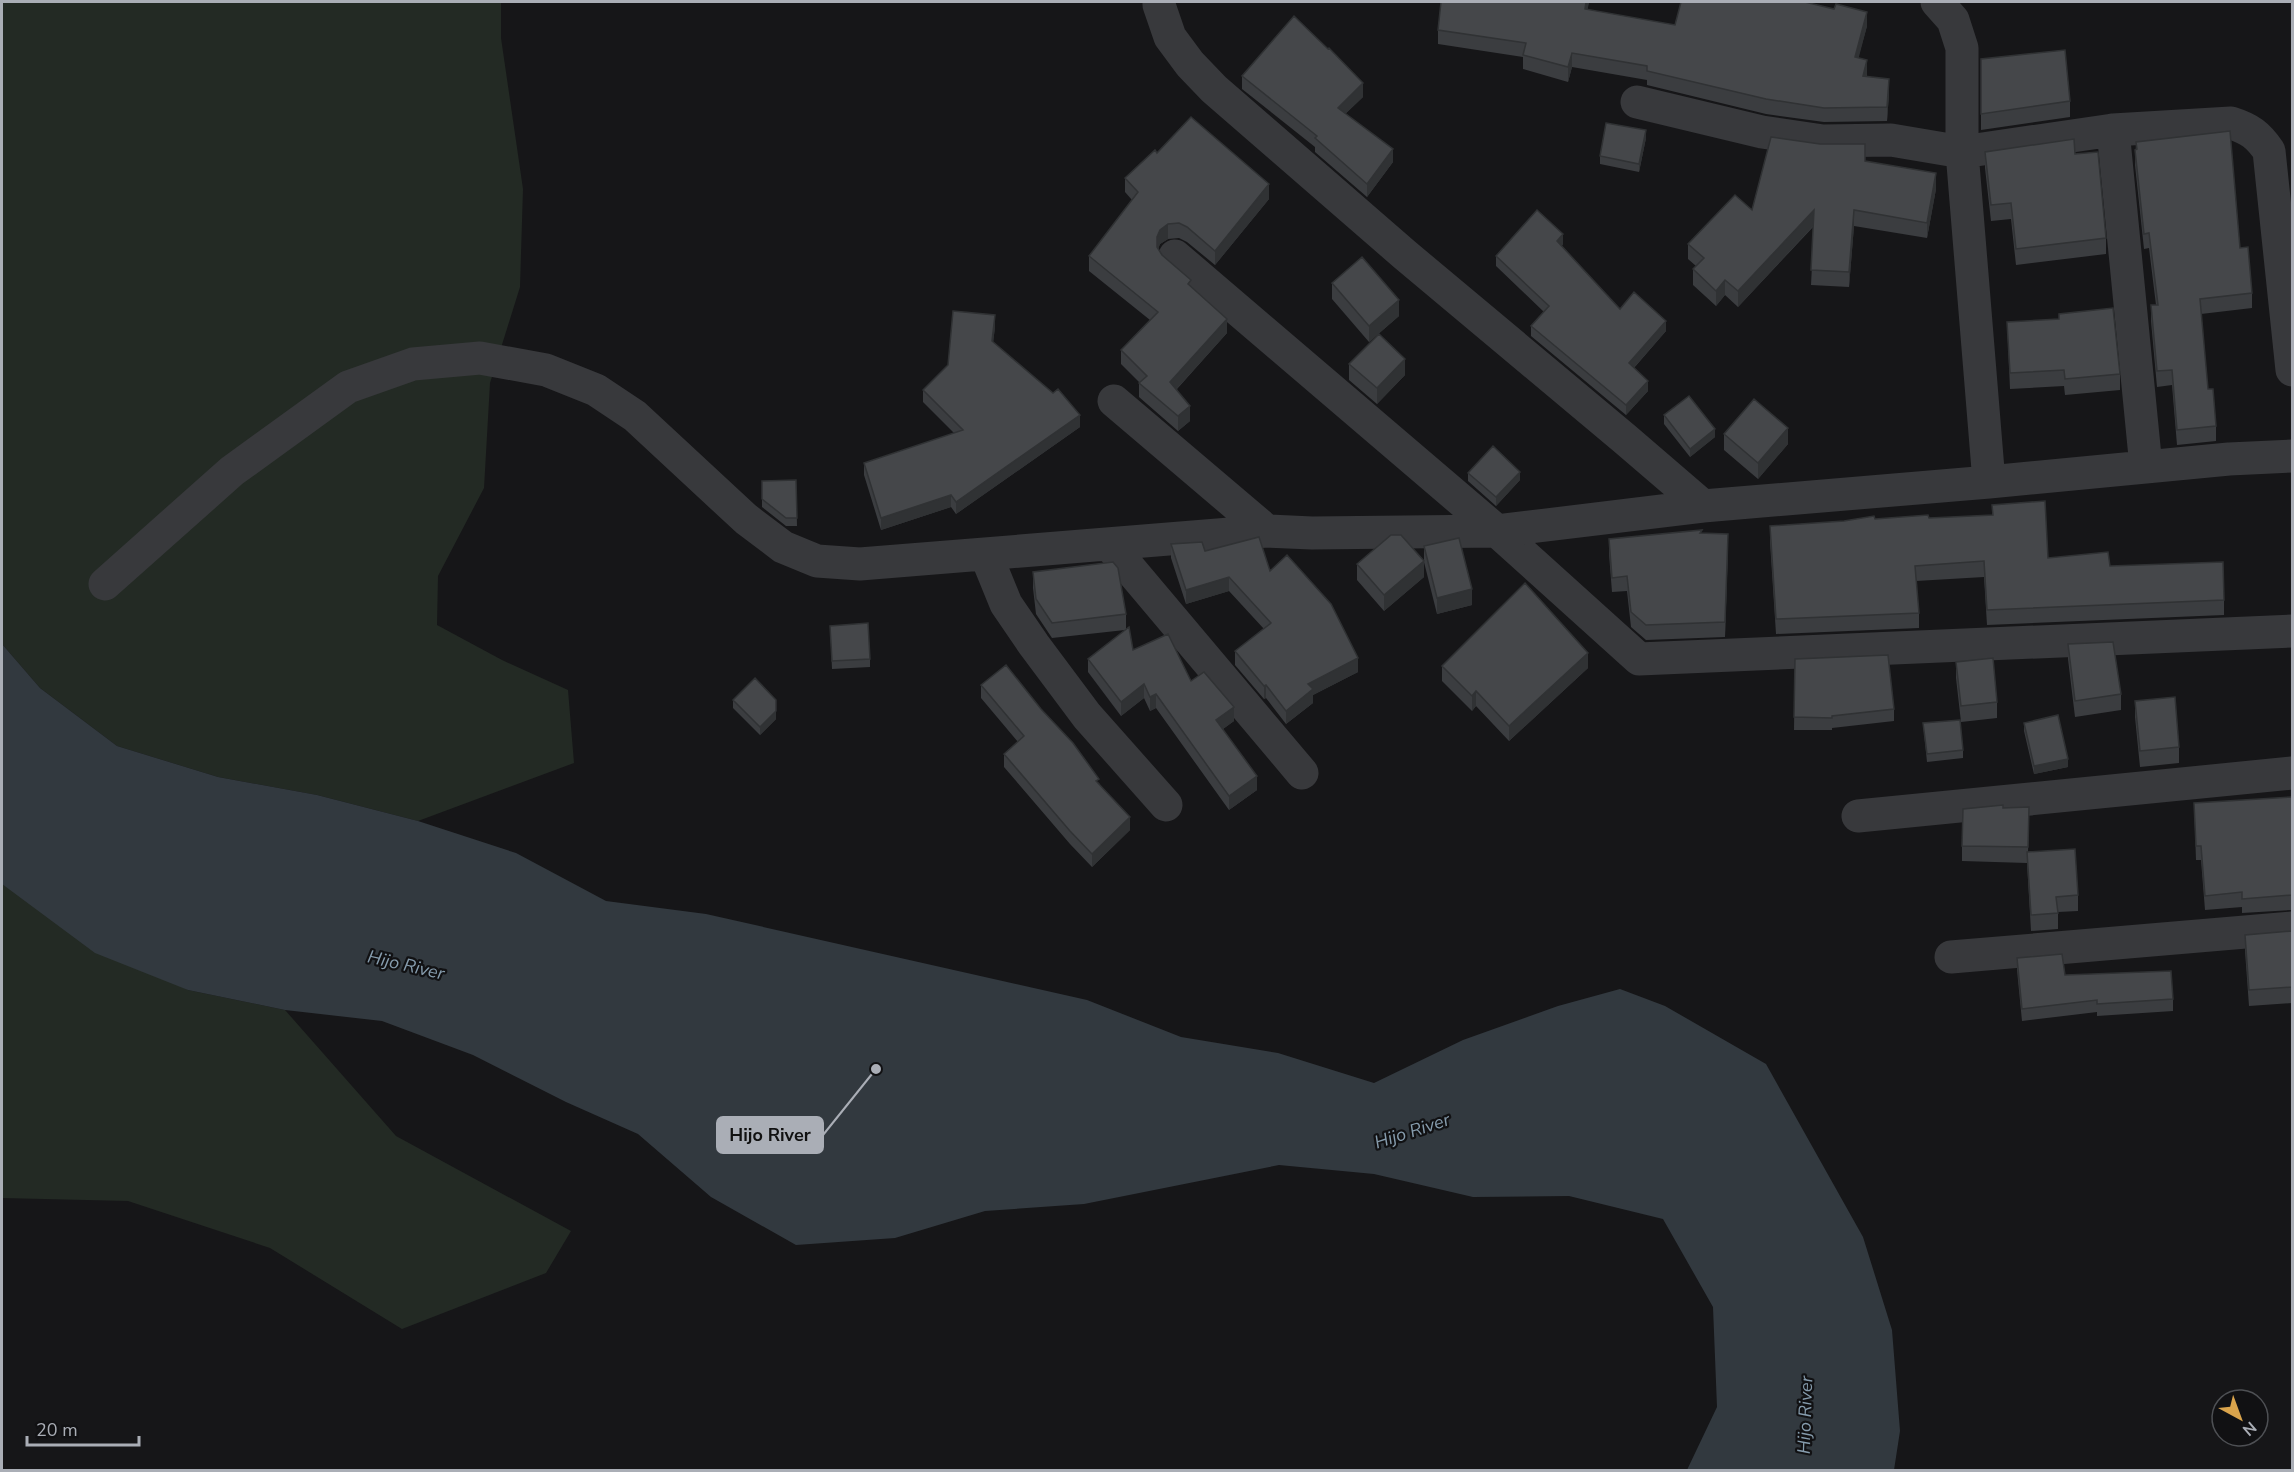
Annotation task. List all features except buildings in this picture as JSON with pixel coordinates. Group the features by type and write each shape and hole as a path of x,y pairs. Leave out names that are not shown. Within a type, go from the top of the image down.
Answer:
{"street":[{"path":"1159,2 1170,37 1190,64 1214,89 1404,254 1702,506"},
{"path":"1937,2 1953,20 1962,48 1962,152 1989,482"},
{"path":"1637,102 1762,132 1823,141 1891,140 1962,152 2113,130 2232,123 2247,128 2259,135 2269,151 2292,370"},
{"path":"2113,130 2146,467"},
{"path":"1175,256 1497,531 1639,659 2292,631"},
{"path":"105,584 232,471 348,387 413,364 480,358 546,370 596,390 635,416 746,519 783,547 817,561 860,564 1267,531 1312,533 1497,531 1702,506 2229,459 2292,456"},
{"path":"1114,401 1267,531"},
{"path":"1109,544 1302,773"},
{"path":"986,555 1006,604 1034,645 1087,716 1166,805"},
{"path":"1858,816 2292,773"},
{"path":"1951,957 2292,928"}],"shaded area":[{"path":"2,2 501,2 501,38 523,189 520,287 490,383 484,488 438,576 437,625 502,660 568,690 574,763 418,821 317,795 218,777 117,746 40,688 2,644"},
{"path":"2,884 188,990 285,1010 396,1136 571,1231 546,1273 402,1329 270,1248 128,1201 2,1198"}],"water":[{"path":"2,644 40,688 117,746 218,777 317,795 418,821 516,853 606,901 706,914 1087,1000 1181,1037 1278,1053 1374,1083 1463,1040 1558,1006 1620,989 1665,1006 1766,1064 1863,1237 1892,1330 1900,1431 1894,1470 1687,1470 1717,1407 1713,1307 1663,1219 1569,1196 1473,1197 1374,1174 1279,1165 1084,1204 985,1211 895,1238 796,1245 711,1197 638,1134 566,1102 473,1055 382,1021 285,1010 188,990 95,953 2,884"}],"place":[{"name":"Hijo River","path":"876,1069"}]}
